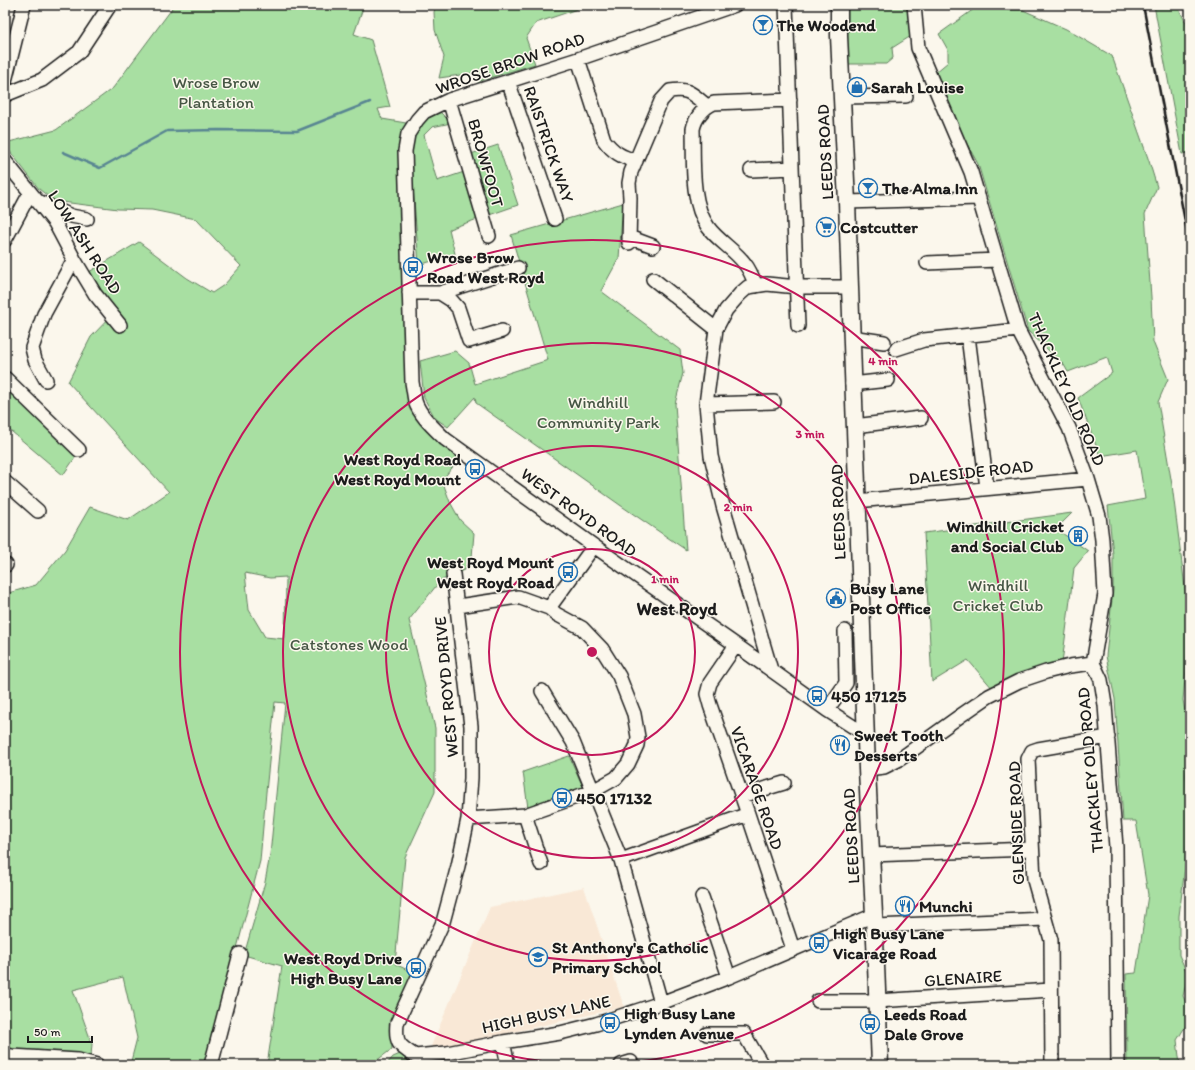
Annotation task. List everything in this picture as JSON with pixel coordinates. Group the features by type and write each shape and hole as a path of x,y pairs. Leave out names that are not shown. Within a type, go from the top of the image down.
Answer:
{"main road":[{"name":"LEEDS ROAD","path":"839,5 847,202 852,384 880,1065"}],"street":[{"path":"5,81 24,5"},
{"path":"5,95 42,80 79,52 110,5"},
{"name":"WROSE BROW ROAD","path":"433,427 422,415 416,402 412,382 405,151 408,134 417,120 424,112 449,100 578,59 735,5"},
{"path":"786,5 798,326"},
{"name":"THACKLEY OLD ROAD","path":"914,5 918,48 971,172 1018,330 1069,428 1088,479 1099,516 1105,594 1093,663 1101,680 1105,705 1116,847 1118,1065"},
{"path":"578,59 604,140 611,148 624,157 636,161"},
{"name":"RAISTRICK WAY","path":"508,81 555,219"},
{"path":"653,246 629,240 629,184 631,172 661,101 670,91 681,90 691,93 707,106"},
{"path":"842,97 906,96"},
{"name":"BROWFOOT","path":"449,100 489,236"},
{"path":"756,286 745,263 708,228 700,213 695,194 693,129 694,124 707,106 714,103 790,100"},
{"name":"LOW ASH ROAD","path":"5,161 55,223 95,294 120,325"},
{"path":"751,170 792,168"},
{"path":"5,240 34,197 71,216 87,219"},
{"path":"847,202 979,198"},
{"path":"46,380 35,360 32,348 44,314 74,258"},
{"path":"927,263 997,260"},
{"path":"409,293 440,293 518,268"},
{"path":"653,279 716,329"},
{"path":"771,670 727,521 712,464 706,404 716,329 726,310 748,287 767,284 797,287 849,287"},
{"path":"440,293 451,300 458,308 468,341 502,331"},
{"path":"896,349 924,340 1018,330"},
{"path":"968,336 987,488"},
{"path":"851,337 884,342"},
{"path":"5,378 79,450"},
{"path":"852,384 888,380"},
{"path":"706,404 774,402"},
{"path":"854,426 921,418"},
{"name":"WEST ROYD ROAD","path":"433,427 445,439 827,710 858,729 866,729"},
{"name":"DALESIDE ROAD","path":"857,501 1088,479"},
{"path":"5,482 38,511"},
{"path":"549,608 594,546"},
{"name":"WEST ROYD DRIVE","path":"402,1048 396,1036 397,1023 442,922 458,866 468,819 471,778 471,726 458,606 453,574"},
{"path":"458,606 518,597 549,608 556,614 582,628 602,649 618,676 634,714 638,737 637,745 628,764 616,778 593,791 525,815 468,819"},
{"path":"827,710 846,683 845,631"},
{"name":"VICARAGE ROAD","path":"736,645 710,683 707,694 793,949"},
{"path":"867,769 884,767 900,760 989,696 1019,681 1070,666 1093,663"},
{"path":"542,691 573,742 621,860 661,1003"},
{"name":"GLENSIDE ROAD","path":"1052,1065 1051,940 1034,880 1028,759 1032,751 1038,749 1108,737"},
{"path":"741,796 784,783"},
{"path":"621,860 748,814"},
{"path":"525,815 540,864"},
{"path":"871,855 1032,849"},
{"path":"702,897 729,977"},
{"path":"874,921 1044,919"},
{"name":"HIGH BUSY LANE","path":"402,1048 415,1056 560,1033 596,1024 661,1003 729,977 793,949 874,921"},
{"path":"211,1065 240,954"},
{"name":"GLENAIRE","path":"818,1000 877,1001 1051,990"},
{"path":"707,1034 744,1034 762,1065"},
{"path":"503,1042 508,1065"},
{"path":"5,1055 78,1060 97,1065"}],"shaded area":[{"name":"St Anthony's Catholic Primary School","path":"584,887 624,1007 429,1051 490,907"}],"green space":[{"path":"173,5 364,5 354,34 371,40 390,107 378,109 382,119 406,123 399,155 409,395 461,457 442,480 450,502 460,520 474,533 472,557 467,563 466,569 440,581 409,620 435,728 435,792 405,857 395,964 414,973 391,1037 392,1049 372,1064 373,1065 267,1065 282,966 244,955 265,882 270,855 285,703 275,702 260,861 206,1065 130,1065 137,1038 123,977 73,990 92,1044 91,1056 5,1051 5,594 36,585 65,550 90,507 128,520 169,492 68,382 91,337 115,312 89,272 139,242 187,278 212,293 224,285 241,266 196,219 152,210 118,209 54,201 39,189 5,143 56,130 113,88 171,10","holes":["245,573 270,578 286,577 285,639 265,637 249,610"]},
{"path":"436,5 589,5 536,23 526,38 535,64 477,82 475,73 439,78 444,57 435,30 434,12"},
{"path":"846,5 908,5 911,36 892,48 893,58 886,64 848,64"},
{"path":"1154,5 1177,5 1190,31 1190,155 1187,153 1182,154"},
{"path":"974,9 1023,10 1066,29 1112,56 1157,187 1145,214 1153,342 1168,379 1158,402 1172,485 1190,627 1183,700 1190,738 1186,775 1190,820 1179,916 1179,955 1188,975 1183,996 1190,1011 1190,1019 1177,1040 1180,1065 1127,1065 1126,974 1136,973 1148,895 1136,821 1123,821 1115,699 1106,656 1113,590 1113,555 1108,506 1145,499 1137,450 1100,456 1078,398 1112,373 1107,357 1068,372 1064,365 1028,331 978,164 952,117 944,88 937,77 936,72 948,62 948,50 939,34"},
{"path":"440,112 451,123 432,127 424,135 437,181 476,168 471,154 498,145 518,205 449,229 455,254 419,265 410,148 415,134 425,120"},
{"name":"Windhill Community Park","path":"623,203 619,258 601,291 680,350 683,373 675,404 686,550 476,403 475,397 448,427 435,418 424,398 420,361 455,351 469,363 475,384 548,360 511,235"},
{"path":"5,384 77,455 63,475 5,426"},
{"name":"Windhill Cricket Club","path":"1072,513 1056,529 1088,551 1074,568 1062,663 1027,671 993,689 968,660 932,682 924,533"},
{"path":"569,756 584,789 528,808 523,772"},
{"path":"400,1054 409,1061 421,1065 386,1065 393,1057"}],"waterway":[{"path":"63,152 100,168 167,131 297,131 370,102"}],"railway":[{"path":"1143,5 1190,247"}],"place":[{"name":"The Woodend","path":"763,25"},
{"name":"Sarah Louise","path":"857,87"},
{"name":"The Alma Inn","path":"868,188"},
{"name":"Costcutter","path":"826,227"},
{"name":"Wrose Brow Road West Royd","path":"413,267"},
{"name":"West Royd Road West Royd Mount","path":"475,469"},
{"name":"Windhill Cricket and Social Club","path":"1078,536"},
{"name":"West Royd Mount West Royd Road","path":"568,572"},
{"name":"Busy Lane Post Office","path":"836,598"},
{"name":"450 17125","path":"817,696"},
{"name":"Sweet Tooth Desserts","path":"840,745"},
{"name":"450 17132","path":"562,798"},
{"name":"Munchi","path":"905,906"},
{"name":"High Busy Lane Vicarage Road","path":"819,943"},
{"name":"St Anthony's Catholic Primary School","path":"538,957"},
{"name":"West Royd Drive High Busy Lane","path":"416,968"},
{"name":"High Busy Lane Lynden Avenue","path":"610,1023"},
{"name":"Leeds Road Dale Grove","path":"870,1024"}],"district":[{"name":"West Royd","path":"677,609"}],"park label":[{"name":"Wrose Brow Plantation","path":"216,92"},
{"name":"Catstones Wood","path":"349,644"}]}
